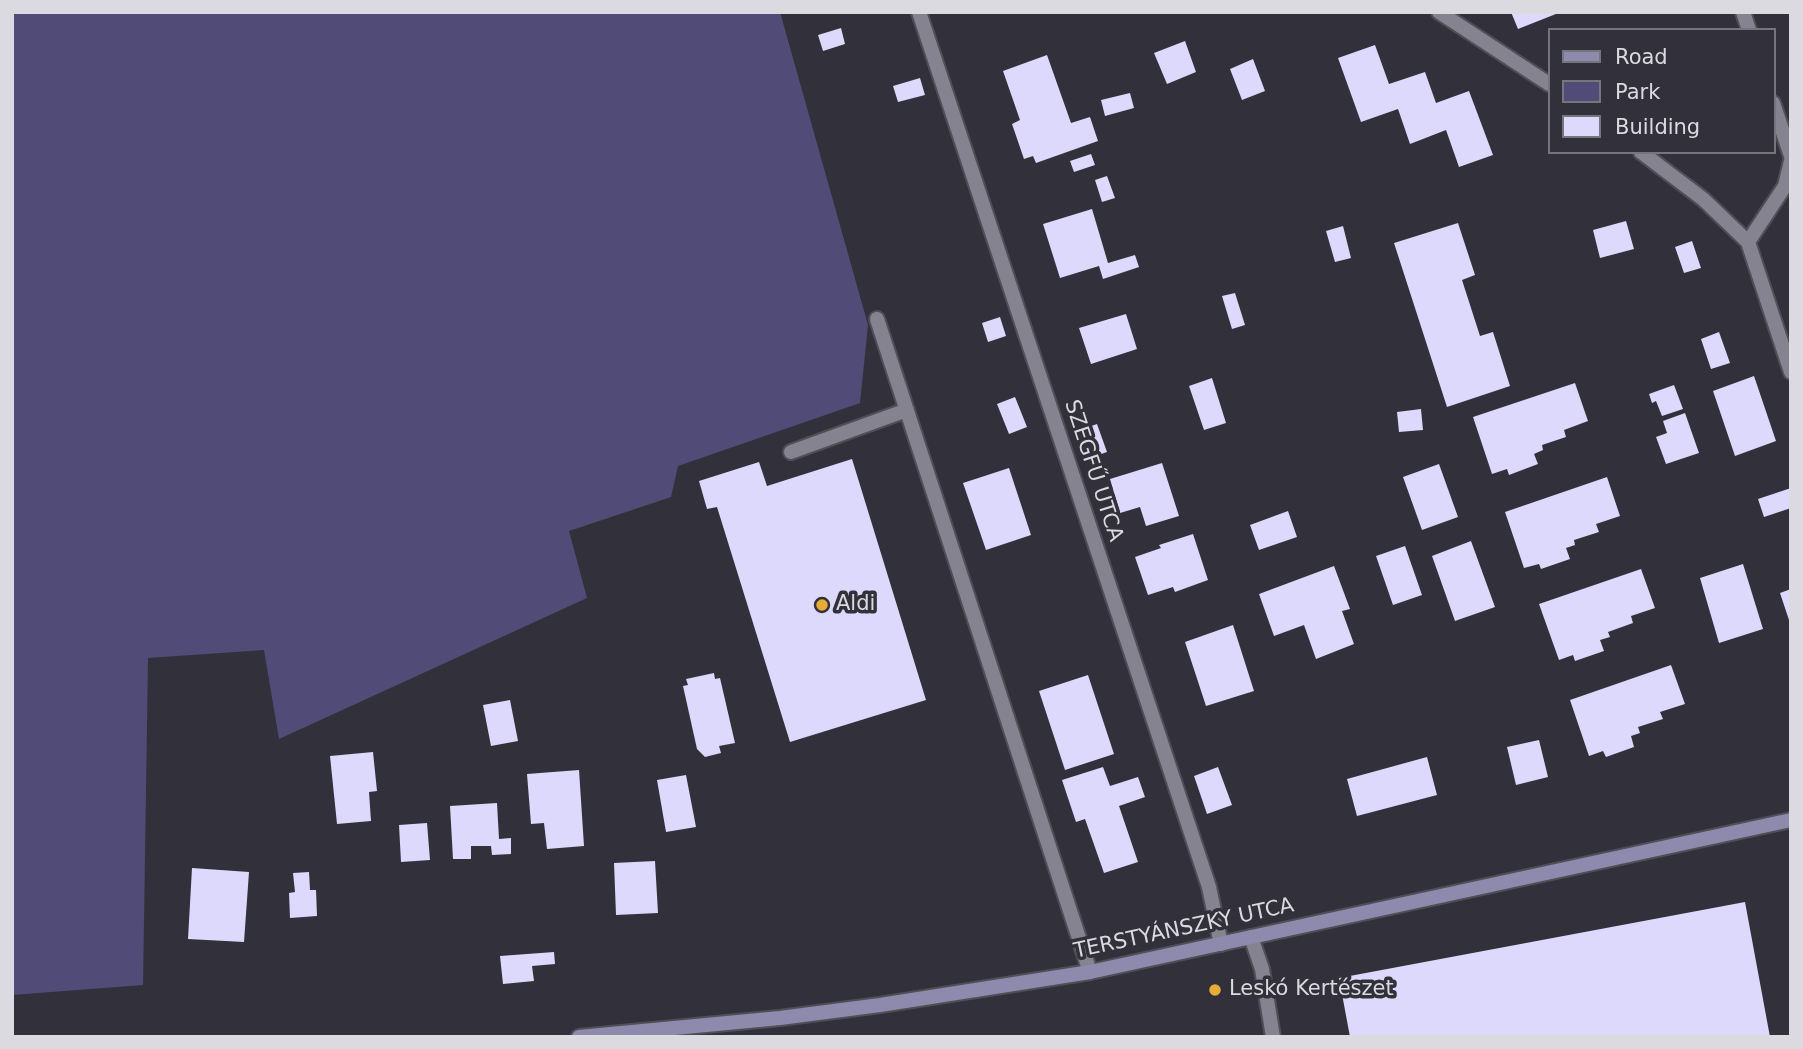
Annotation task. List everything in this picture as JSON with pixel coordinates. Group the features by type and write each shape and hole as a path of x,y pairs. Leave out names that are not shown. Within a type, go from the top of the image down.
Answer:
{"main road":[{"name":"TERSTYÁNSZKY UTCA","path":"579,1037 780,1018 1090,972 1791,820"}],"street":[{"name":"SZEGFŰ UTCA","path":"919,12 1209,887 1221,944"},
{"path":"1439,12 1548,82"},
{"path":"1748,242 1785,186 1791,158 1775,109"},
{"path":"1644,154 1703,199 1748,242 1791,372"},
{"path":"877,319 1090,972"},
{"path":"791,452 907,410"},
{"path":"1251,937 1262,969 1273,1037"}],"green space":[{"path":"12,12 780,12 868,325 860,403 678,466 671,497 569,531 587,598 279,739 264,650 148,658 143,985 12,995"}],"building":[{"path":"1511,12 1561,12 1518,29"},
{"path":"841,28 845,44 823,51 818,35"},
{"path":"1185,41 1196,72 1167,84 1154,53"},
{"path":"1375,45 1389,84 1425,72 1436,103 1469,91 1493,155 1459,167 1446,130 1410,144 1398,109 1361,122 1338,58"},
{"path":"1047,55 1071,123 1090,117 1098,141 1036,163 1033,156 1024,159 1012,124 1020,120 1003,71"},
{"path":"1253,59 1265,91 1242,100 1230,69"},
{"path":"920,78 925,95 898,102 893,86"},
{"path":"1130,93 1134,108 1105,116 1101,100"},
{"path":"1091,154 1095,165 1074,172 1070,161"},
{"path":"1107,176 1115,198 1102,202 1095,180"},
{"path":"1092,209 1108,263 1135,255 1139,267 1103,279 1099,266 1060,278 1043,224"},
{"path":"1626,221 1634,249 1600,258 1593,230"},
{"path":"1458,223 1475,275 1462,280 1480,336 1493,332 1510,386 1447,407 1394,243"},
{"path":"1343,226 1351,258 1335,262 1326,231"},
{"path":"1692,241 1701,268 1684,273 1675,247"},
{"path":"1235,293 1245,325 1232,329 1222,296"},
{"path":"1126,314 1137,349 1091,364 1079,328"},
{"path":"1000,317 1006,336 988,342 982,323"},
{"path":"1719,332 1730,363 1711,369 1701,339"},
{"path":"1754,376 1776,441 1735,456 1713,391"},
{"path":"1212,378 1226,423 1204,430 1189,386"},
{"path":"1575,383 1588,421 1564,430 1566,437 1542,445 1543,450 1534,454 1538,464 1509,475 1507,469 1492,474 1473,417"},
{"path":"1674,385 1683,409 1662,416 1656,401 1652,403 1649,394"},
{"path":"1015,397 1027,427 1009,434 997,404"},
{"path":"1421,409 1423,430 1399,432 1397,412"},
{"path":"1685,413 1699,453 1666,464 1656,437 1667,433 1663,421"},
{"path":"1097,424 1107,452 1084,460 1074,432"},
{"name":"Aldi","path":"852,459 926,700 790,742 717,507 707,509 699,481 759,462 767,486"},
{"path":"1162,463 1179,516 1146,526 1140,507 1120,513 1110,479"},
{"path":"1439,464 1458,517 1422,530 1403,477"},
{"path":"1009,468 1031,535 986,550 963,483"},
{"path":"1607,477 1620,516 1596,524 1599,532 1574,540 1575,545 1566,548 1570,559 1541,569 1539,564 1524,568 1505,512"},
{"path":"1791,488 1791,508 1764,517 1758,499"},
{"path":"1288,511 1297,537 1259,550 1250,525"},
{"path":"1193,534 1208,580 1175,592 1173,587 1148,595 1135,557 1161,548 1159,545"},
{"path":"1471,541 1495,607 1455,621 1432,556"},
{"path":"1405,546 1422,595 1393,605 1376,556"},
{"path":"1743,564 1763,629 1719,643 1700,578"},
{"path":"1334,566 1350,609 1342,611 1354,644 1316,659 1304,625 1274,636 1259,594"},
{"path":"1641,569 1655,608 1631,616 1633,623 1608,632 1610,637 1600,640 1604,651 1575,661 1573,655 1559,660 1539,604"},
{"path":"1791,589 1791,623 1790,623 1780,593"},
{"path":"1233,625 1254,691 1206,706 1185,642"},
{"path":"1671,665 1685,704 1660,712 1663,719 1638,727 1640,733 1631,736 1634,747 1606,757 1603,751 1589,756 1570,700"},
{"path":"714,673 715,679 720,678 735,743 719,746 721,753 705,757 697,749 683,686 688,685 686,679"},
{"path":"1088,675 1114,754 1065,770 1039,691"},
{"path":"510,700 518,741 491,746 483,705"},
{"path":"1539,740 1548,777 1516,785 1507,747"},
{"path":"373,752 377,791 369,792 371,821 337,824 330,756"},
{"path":"1427,757 1437,795 1357,816 1347,779"},
{"path":"1103,767 1110,786 1138,777 1145,797 1119,806 1138,862 1104,873 1085,819 1076,822 1062,780"},
{"path":"1218,767 1232,805 1207,814 1194,776"},
{"path":"579,770 584,846 547,849 544,823 531,824 527,774"},
{"path":"686,775 696,827 666,832 657,780"},
{"path":"497,803 499,839 511,838 511,854 492,855 491,846 471,846 471,859 453,859 450,806"},
{"path":"427,823 430,860 401,862 399,825"},
{"path":"655,861 658,913 616,915 614,863"},
{"path":"192,868 249,872 244,942 188,939"},
{"path":"309,872 310,890 316,890 317,916 290,918 289,893 295,892 293,873"},
{"path":"1745,902 1770,1037 1350,1037 1339,978"},
{"path":"554,952 555,964 532,966 534,981 503,984 500,956"}],"place":[{"name":"Aldi","path":"822,605"},
{"name":"Leskó Kertészet","path":"1215,990"}]}
